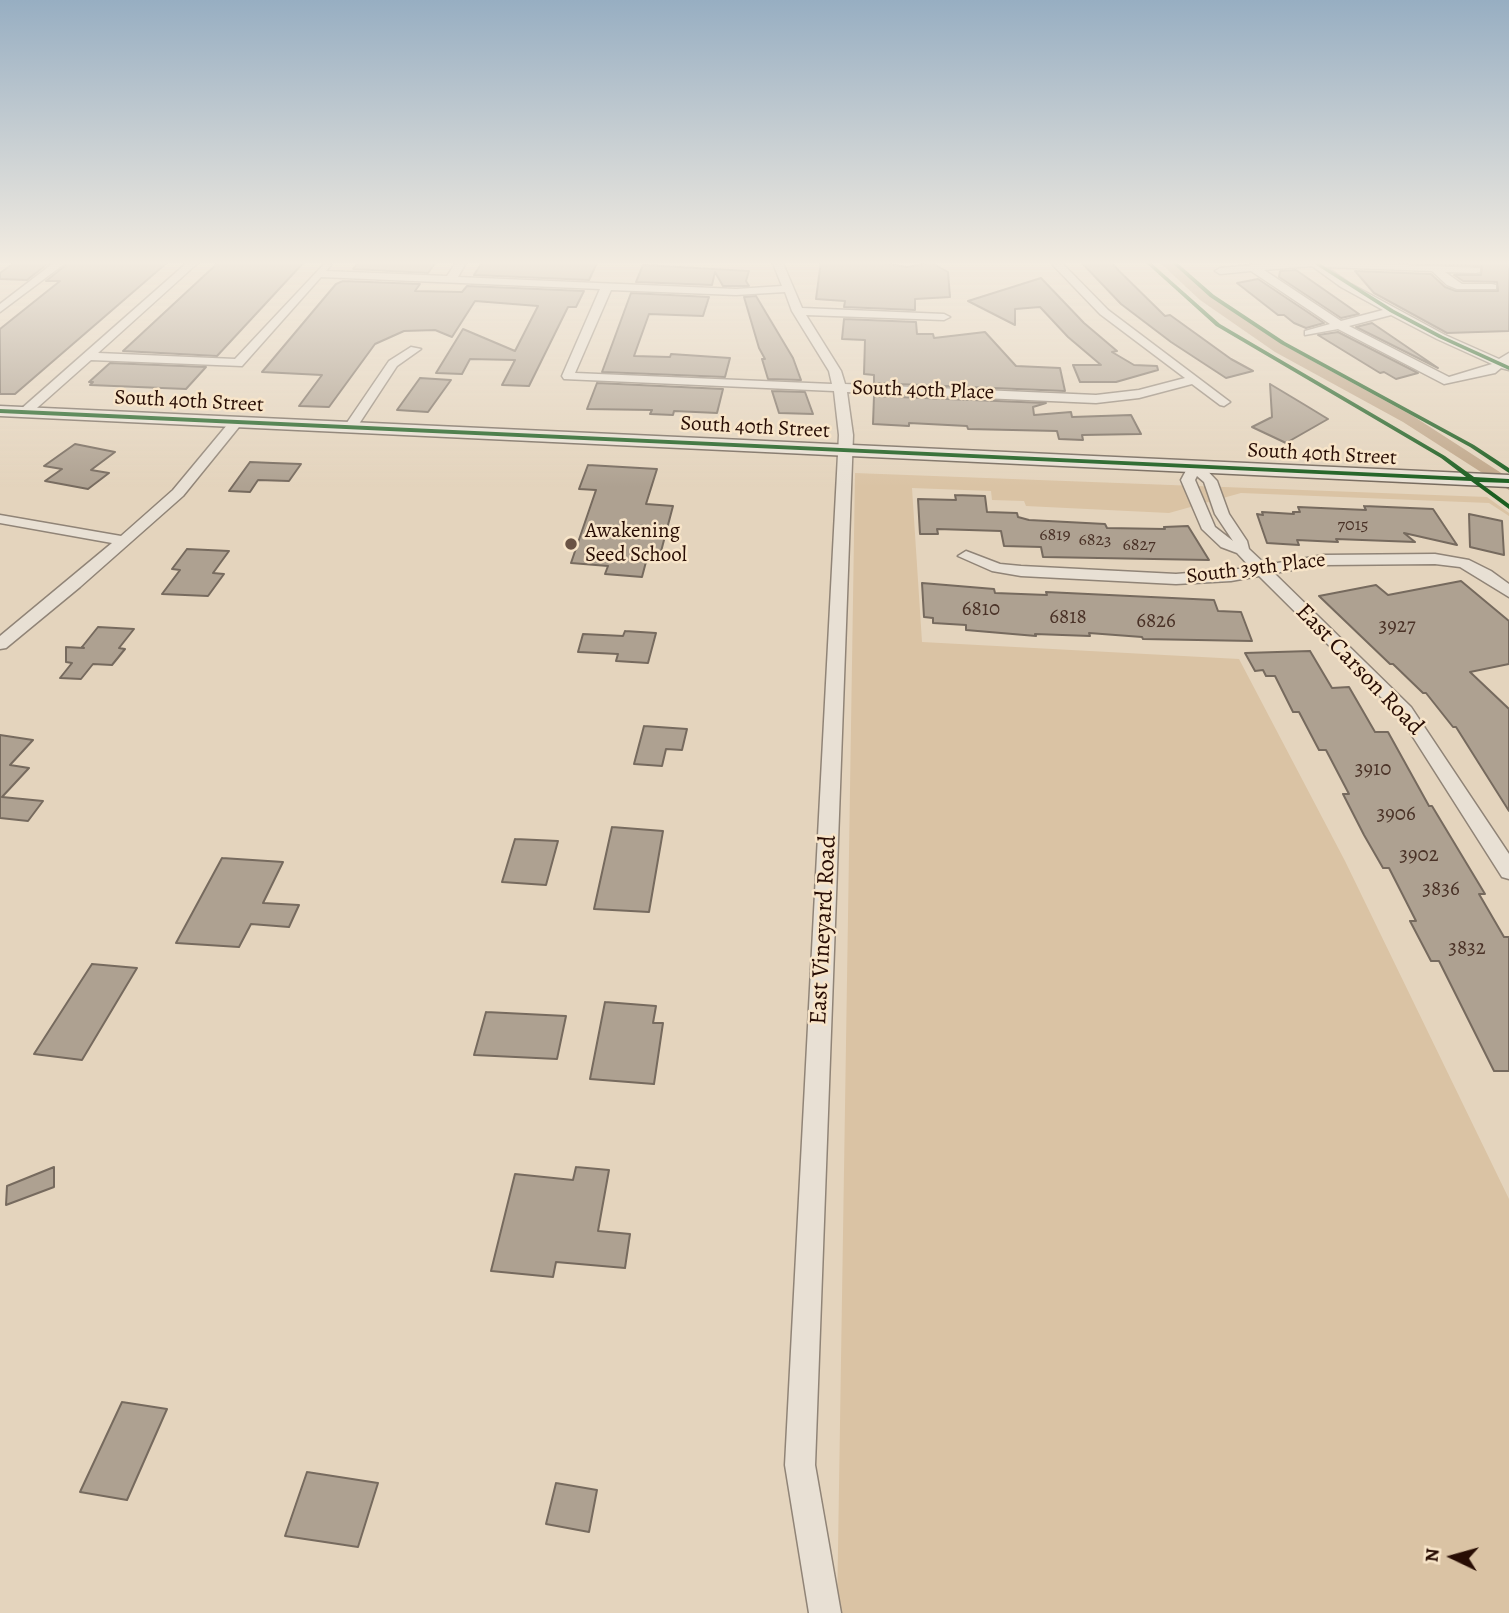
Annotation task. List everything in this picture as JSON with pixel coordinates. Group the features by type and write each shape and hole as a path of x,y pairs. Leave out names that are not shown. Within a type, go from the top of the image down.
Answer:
{"main road":[{"name":"South 40th Street","path":"0,411 1509,481"}],"street":[{"path":"25,412 111,336"},
{"path":"89,356 238,363 262,336"},
{"name":"South 40th Place","path":"585,336 568,376 1096,399 1139,394 1192,380"},
{"name":"East Vineyard Road","path":"814,336 835,371 840,388 846,450 800,1465 825,1613"},
{"path":"1135,336 1224,402"},
{"path":"1361,336 1448,382 1506,363"},
{"path":"1440,336 1506,363"},
{"path":"350,427 393,364 415,349"},
{"path":"0,644 178,493 237,422"},
{"name":"East Carson Road","path":"1242,550 1240,541 1222,514 1210,481 1195,466 1188,480 1209,529 1226,544 1242,550 1405,711 1509,871"},
{"path":"1201,514 1222,514"},
{"path":"0,519 124,541"},
{"name":"South 39th Place","path":"966,556 997,568 1176,579 1231,576 1343,559 1435,559 1464,563 1486,574 1509,592"}],"shaded area":[{"path":"855,473 1487,497 1509,513 1509,516 1489,503 1241,493 1169,513 1026,506 1024,501 992,500 991,491 912,488 922,642 1239,659 1345,861 1509,1199 1509,1613 837,1613"}],"building":[{"path":"0,336 82,336 15,394 0,394"},
{"path":"139,336 235,336 217,356 123,351"},
{"path":"292,336 392,336 375,344 329,407 299,406 322,375 262,372"},
{"path":"459,336 480,336 515,351 523,336 554,336 529,386 502,385 515,360 470,359 462,374 436,373"},
{"path":"615,336 641,336 634,356 670,357 671,354 730,358 725,377 602,372"},
{"path":"756,336 780,336 793,358 801,380 768,379 762,359 765,359"},
{"path":"842,336 989,336 1016,366 1060,368 1065,391 874,383 874,375 864,374 865,340 842,339"},
{"path":"1100,336 1117,351 1112,352 1134,365 1157,366 1158,370 1116,382 1080,382 1073,365 1101,365 1068,337"},
{"path":"1163,336 1199,336 1253,371 1226,378"},
{"path":"1320,336 1346,336 1418,373 1396,379 1384,372 1380,373"},
{"path":"1375,336 1391,336 1438,368"},
{"path":"110,363 206,367 186,389 90,385 93,382 89,382"},
{"path":"420,378 451,380 428,412 397,410"},
{"path":"597,383 723,389 717,413 674,411 673,415 650,414 652,410 587,409"},
{"path":"1270,384 1328,419 1286,443 1252,427 1272,417"},
{"path":"772,391 805,392 813,414 779,413"},
{"path":"874,396 1046,403 1033,407 1034,415 1071,412 1072,417 1131,415 1141,434 1082,435 1083,440 1059,439 1057,431 968,429 967,426 909,423 909,426 873,424"},
{"path":"75,444 115,452 91,470 109,473 88,489 45,481 62,469 44,466"},
{"path":"250,462 301,464 289,481 258,480 250,492 229,491"},
{"path":"588,465 657,469 646,504 673,506 659,559 647,558 642,577 605,574 608,566 571,563 596,490 579,489"},
{"path":"955,495 985,496 987,512 1017,513 1018,517 1029,520 1105,524 1107,528 1165,529 1164,527 1188,526 1209,560 1043,557 1041,547 1004,546 1001,531 937,529 938,534 920,534 918,499 956,500"},
{"path":"1364,506 1433,509 1457,545 1404,533 1415,542 1336,539 1338,542 1297,540 1299,545 1267,543 1257,514 1294,514 1293,512 1300,512 1298,507 1366,510"},
{"path":"1469,514 1502,521 1504,555 1470,547"},
{"path":"187,549 229,551 213,573 224,574 208,596 162,594 180,570 172,569"},
{"path":"1461,581 1509,621 1509,664 1470,672 1509,709 1509,811 1456,727 1453,727 1426,693 1390,664 1319,596 1376,585 1388,595"},
{"path":"922,583 994,589 995,593 1047,595 1046,592 1214,600 1218,611 1241,612 1252,641 1143,639 1089,633 1090,636 1035,634 1036,636 966,630 966,625 933,623 933,618 924,617"},
{"path":"98,627 134,629 119,648 125,649 112,665 93,664 81,679 60,678 72,663 66,662 66,647 84,648 82,647"},
{"path":"625,631 656,633 648,663 616,661 618,654 578,652 583,634 623,636"},
{"path":"1310,651 1332,688 1349,687 1375,732 1388,732 1429,806 1432,806 1485,894 1479,894 1504,937 1509,937 1509,1071 1494,1071 1439,961 1431,961 1410,921 1416,921 1389,868 1383,868 1364,835 1343,794 1349,794 1326,750 1319,750 1299,712 1293,712 1275,676 1266,676 1263,670 1255,671 1245,653"},
{"path":"644,726 687,729 682,750 666,749 662,766 634,764"},
{"path":"0,735 33,740 10,765 29,768 2,797 43,801 28,821 0,818"},
{"path":"612,827 663,831 649,912 594,909"},
{"path":"515,839 558,841 546,885 502,882"},
{"path":"222,858 283,862 263,903 299,905 289,927 251,924 239,947 176,943"},
{"path":"92,964 137,968 82,1060 34,1054"},
{"path":"605,1002 656,1006 653,1023 663,1023 654,1084 590,1079"},
{"path":"486,1012 566,1016 557,1059 474,1055"},
{"path":"54,1167 54,1187 6,1205 7,1186"},
{"path":"576,1167 609,1170 598,1231 630,1234 625,1268 556,1262 553,1277 491,1271 515,1174 573,1180"},
{"path":"122,1402 167,1409 127,1500 80,1492"},
{"path":"307,1472 378,1483 358,1547 285,1536"},
{"path":"556,1483 597,1490 589,1532 546,1524"}],"waterway":[{"path":"1261,336 1408,419 1509,485"}],"cycle path":[{"path":"1237,336 1443,457 1509,507"},
{"path":"1273,336 1472,446 1509,471"},
{"path":"1440,336 1509,368"},
{"path":"0,411 1509,481"}],"place":[{"name":"Awakening Seed School","path":"571,544"}]}
